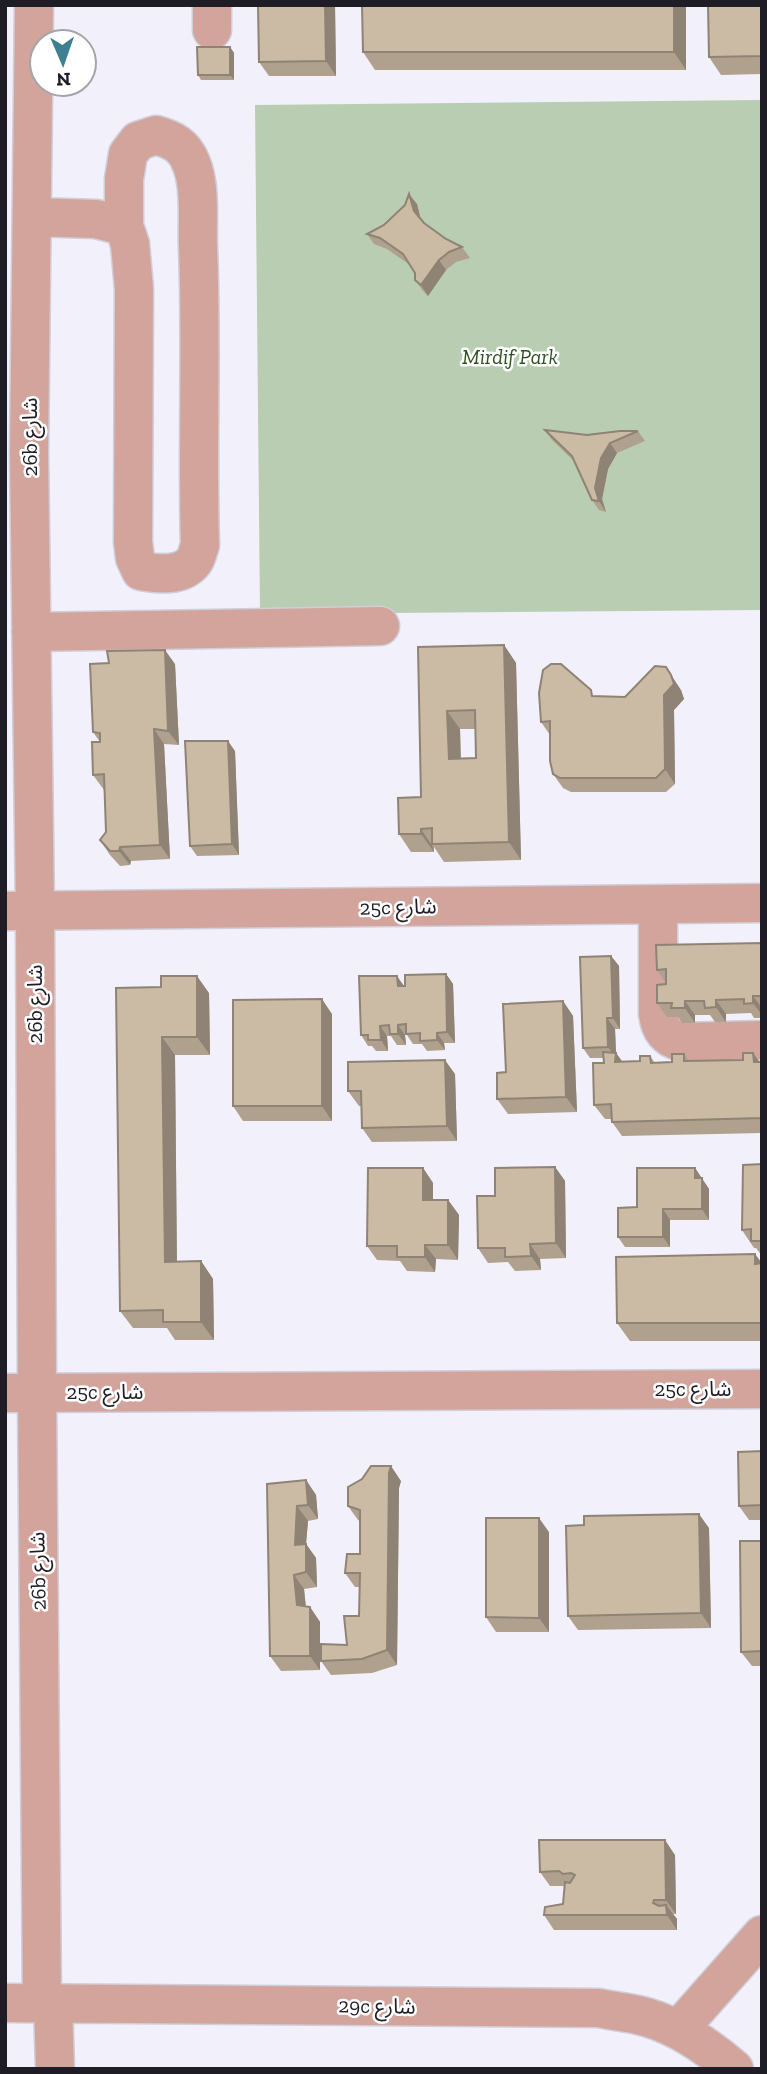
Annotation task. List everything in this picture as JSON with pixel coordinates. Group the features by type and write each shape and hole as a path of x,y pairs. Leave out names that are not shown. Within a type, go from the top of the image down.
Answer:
{"street":[{"name":"26b شارع","path":"24,24 32,217 17,453 32,632 19,682 21,1393 33,2003 55,2069"},
{"path":"156,135 173,140 185,150 196,182 199,285 200,545 194,561 180,572 141,571 135,558 134,289 130,244 124,226 124,179 128,154 138,141 156,135"},
{"path":"32,217 96,219 124,226"},
{"path":"32,632 380,626"},
{"name":"25c شارع","path":"20,911 762,904"},
{"path":"658,905 658,1014 661,1029 673,1040 681,1042 762,1040"},
{"name":"25c شارع","path":"21,1393 762,1389"},
{"path":"678,2030 762,1936"},
{"name":"29c شارع","path":"33,2003 599,2008 639,2015 678,2030 710,2049 734,2069"}],"green space":[{"name":"Mirdif Park","path":"762,100 762,610 260,614 255,105"}],"building":[{"path":"258,5 325,5 326,61 259,62"},
{"path":"362,5 674,5 674,52 363,52"},
{"path":"708,5 762,5 762,56 709,57"},
{"path":"197,47 230,47 230,75 198,75"},
{"path":"409,194 414,211 424,223 462,247 439,260 421,285 415,280 415,273 403,254 380,238 367,234 384,225 405,205"},
{"path":"545,430 587,435 638,431 610,443 601,458 595,488 599,501 592,500 572,456"},
{"path":"504,645 509,842 432,844 432,828 421,829 421,834 399,834 398,798 421,797 418,647","holes":["475,710 476,758 449,759 447,711"]},
{"path":"165,650 168,731 154,729 160,845 120,847 119,851 110,851 100,840 106,832 104,774 93,775 92,742 100,742 100,733 93,732 90,664 109,663 107,651"},
{"path":"551,664 561,664 591,690 592,696 625,697 655,666 666,667 674,684 664,695 665,769 656,778 560,778 553,774 550,761 550,721 541,722 539,693 543,670"},
{"path":"185,741 228,741 232,844 190,846"},
{"path":"762,943 762,996 753,996 753,1003 744,1004 744,999 716,1000 716,1007 705,1008 704,1001 685,1001 685,1008 671,1008 672,1003 657,1003 657,985 666,984 666,969 657,970 656,945"},
{"path":"611,956 613,1018 607,1018 608,1047 583,1048 580,957"},
{"path":"446,974 447,1032 437,1033 437,1040 420,1041 420,1033 406,1034 406,1024 398,1025 398,1034 390,1034 389,1025 380,1026 381,1040 368,1040 368,1035 361,1035 359,976 397,976 398,986 405,986 405,975"},
{"path":"161,976 197,976 197,1037 162,1037 165,1262 201,1261 201,1322 163,1322 163,1310 120,1311 116,988 161,987"},
{"path":"322,999 322,1106 233,1106 233,1000"},
{"path":"563,1001 566,1097 497,1099 497,1073 506,1072 503,1004"},
{"path":"603,1052 616,1053 615,1062 640,1061 640,1056 650,1056 651,1063 672,1062 672,1054 684,1054 684,1061 743,1060 743,1053 753,1053 754,1062 762,1062 762,1118 612,1122 611,1104 594,1105 593,1063 604,1063"},
{"path":"445,1060 447,1126 362,1128 361,1091 348,1091 348,1062"},
{"path":"762,1164 762,1241 751,1241 751,1229 742,1230 743,1165"},
{"path":"555,1167 556,1243 530,1244 531,1256 505,1257 505,1248 478,1248 477,1196 495,1196 495,1168"},
{"path":"368,1168 423,1168 423,1200 448,1200 448,1245 425,1245 425,1257 397,1257 397,1246 367,1246"},
{"path":"637,1168 695,1168 695,1178 702,1178 702,1209 663,1209 663,1237 618,1237 618,1208 637,1207"},
{"path":"755,1254 755,1264 762,1263 762,1323 617,1323 616,1257"},
{"path":"762,1451 762,1505 739,1506 738,1452"},
{"path":"371,1466 391,1466 387,1650 362,1659 321,1661 321,1644 347,1645 344,1616 359,1616 360,1573 345,1573 347,1554 360,1554 360,1510 348,1506 348,1487 362,1479"},
{"path":"306,1480 308,1505 297,1506 295,1545 306,1544 306,1572 294,1575 297,1605 310,1607 310,1656 270,1656 267,1484"},
{"path":"699,1514 701,1613 568,1616 566,1526 584,1525 584,1516"},
{"path":"486,1518 539,1518 539,1618 486,1617"},
{"path":"740,1541 762,1541 762,1651 741,1652"},
{"path":"539,1840 665,1840 666,1900 654,1900 653,1903 666,1905 667,1915 544,1915 545,1907 563,1904 565,1882 570,1883 575,1875 559,1871 540,1872"}]}
